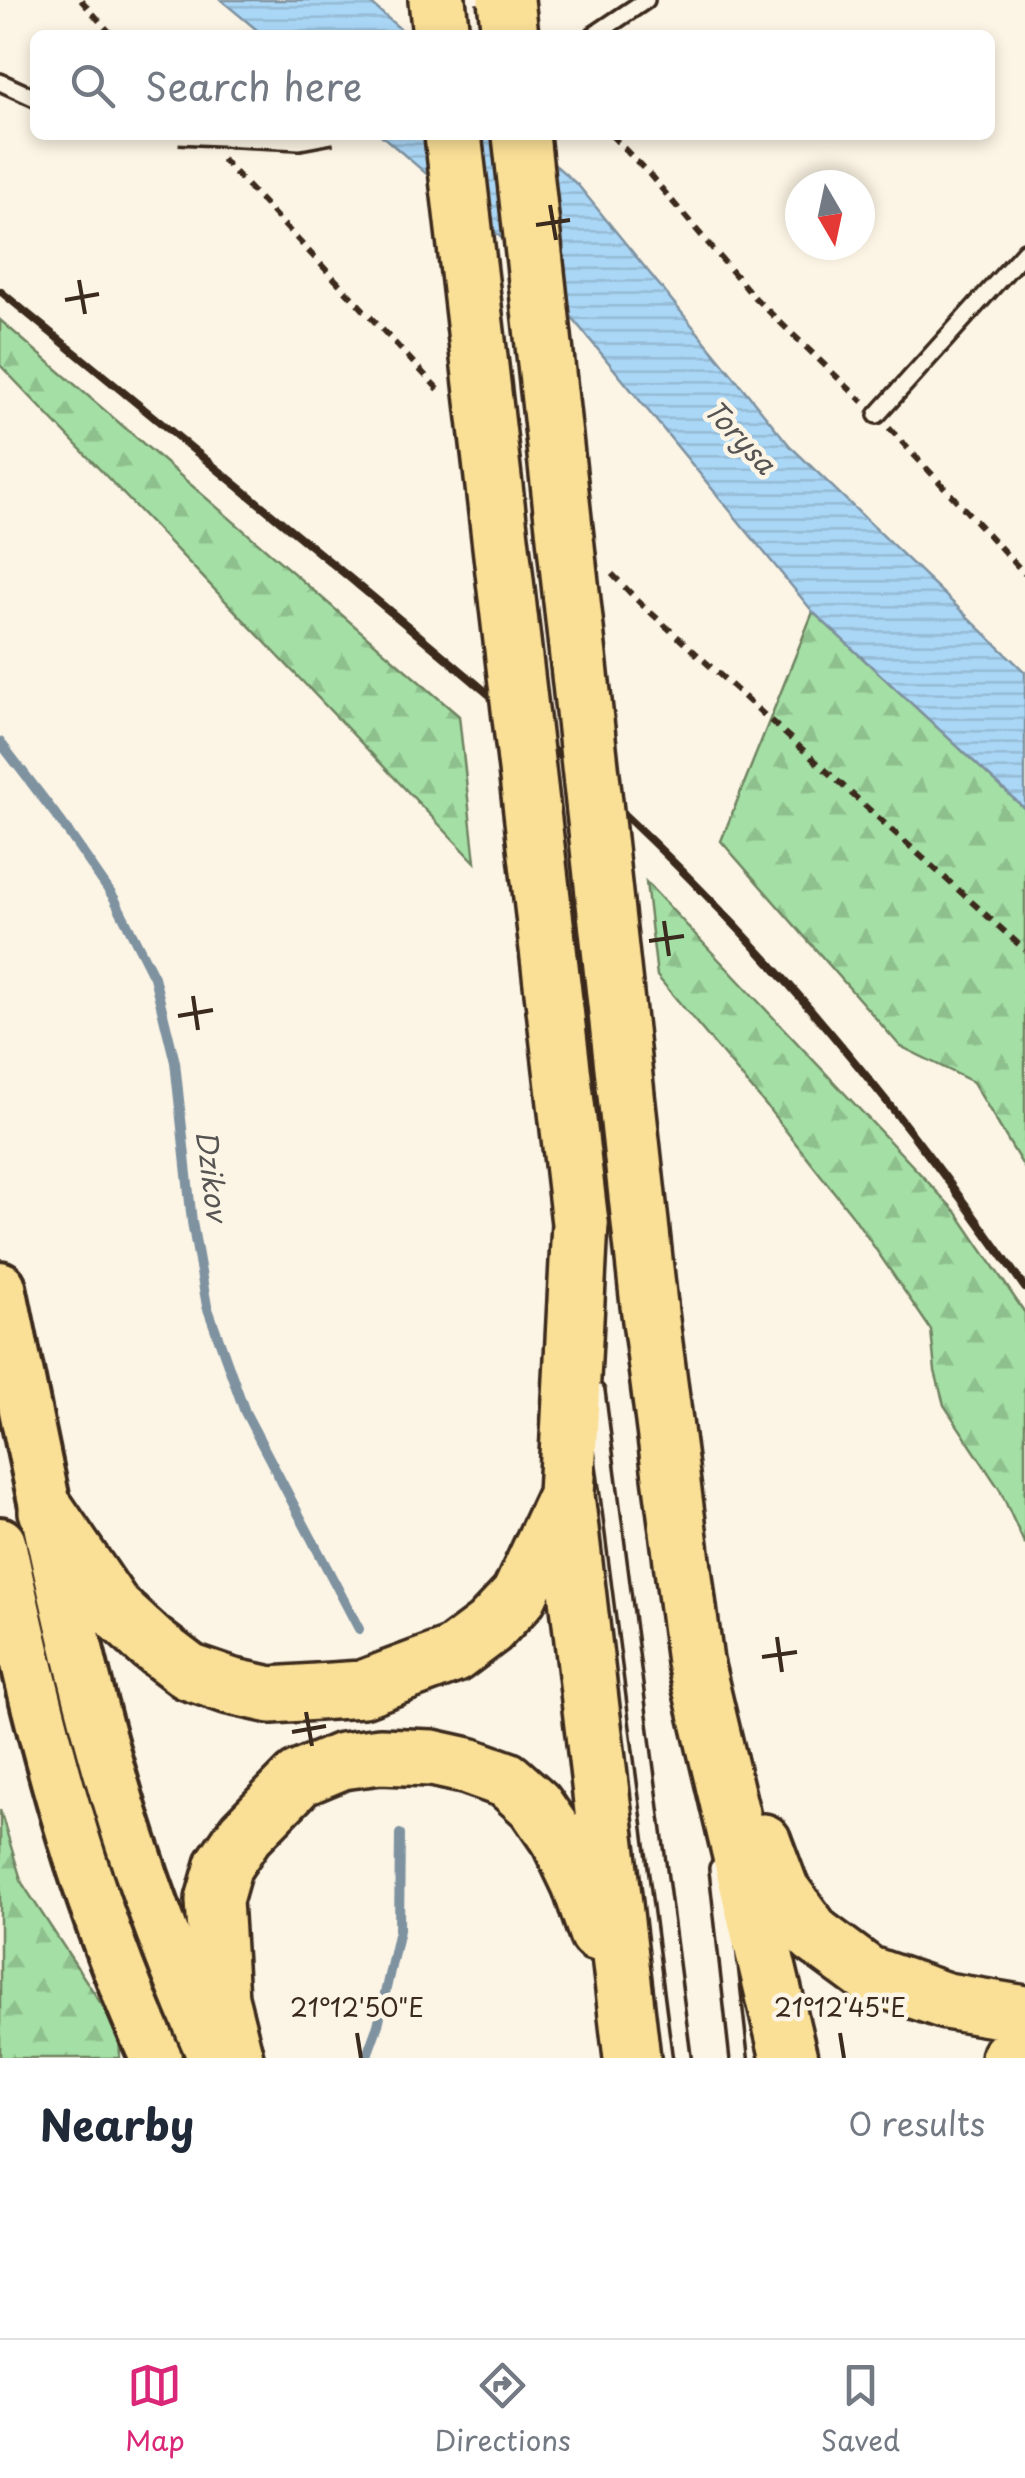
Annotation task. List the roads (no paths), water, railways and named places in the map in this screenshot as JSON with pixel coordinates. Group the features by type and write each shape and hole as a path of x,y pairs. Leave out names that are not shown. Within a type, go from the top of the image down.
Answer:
{"highway":[{"path":"437,0 440,30"},
{"path":"506,0 509,30"},
{"path":"453,140 580,1224 566,1494 631,2043"},
{"path":"522,140 649,1305 695,1662 789,2058"},
{"path":"46,1511 113,1608 150,1643 189,1672 271,1694 362,1688 453,1654 489,1628 519,1596 566,1494"},
{"path":"695,1662 781,1890 814,1935 867,1974 946,2001 1025,2014"},
{"path":"235,2058 220,1999 214,1900 224,1865 245,1834 298,1780 342,1762 380,1756 432,1758 468,1766 507,1780 536,1805 559,1840 580,1884 631,2043"},
{"path":"1009,2058 1025,2052"}],"main road":[{"path":"0,1287 46,1511 108,1768 145,1884 214,2058"},
{"path":"0,1543 24,1655 90,1895 156,2058"}],"lane":[{"path":"601,30 646,0"},
{"path":"0,82 30,96"},
{"path":"280,140 305,140"},
{"path":"877,415 1025,251"},
{"path":"580,1224 590,1346"},
{"path":"595,1385 682,2058"},
{"path":"695,1662 710,1798"},
{"path":"716,1856 739,2058"}],"water":[{"path":"221,0 367,0 401,30 257,30"},
{"name":"Torysa","path":"387,140 527,140 578,185 790,446 1025,672 1025,809 813,612 518,252"}],"waterway":[{"name":"Dzikov","path":"0,742 114,898 154,977 175,1062 192,1222 207,1306 245,1412 359,1629"},
{"name":"Dzikov","path":"366,2058 378,2025 399,1930 400,1834"}],"railway":[{"path":"0,291 482,688 659,848 745,936 830,1032 950,1183 1025,1288"}]}
